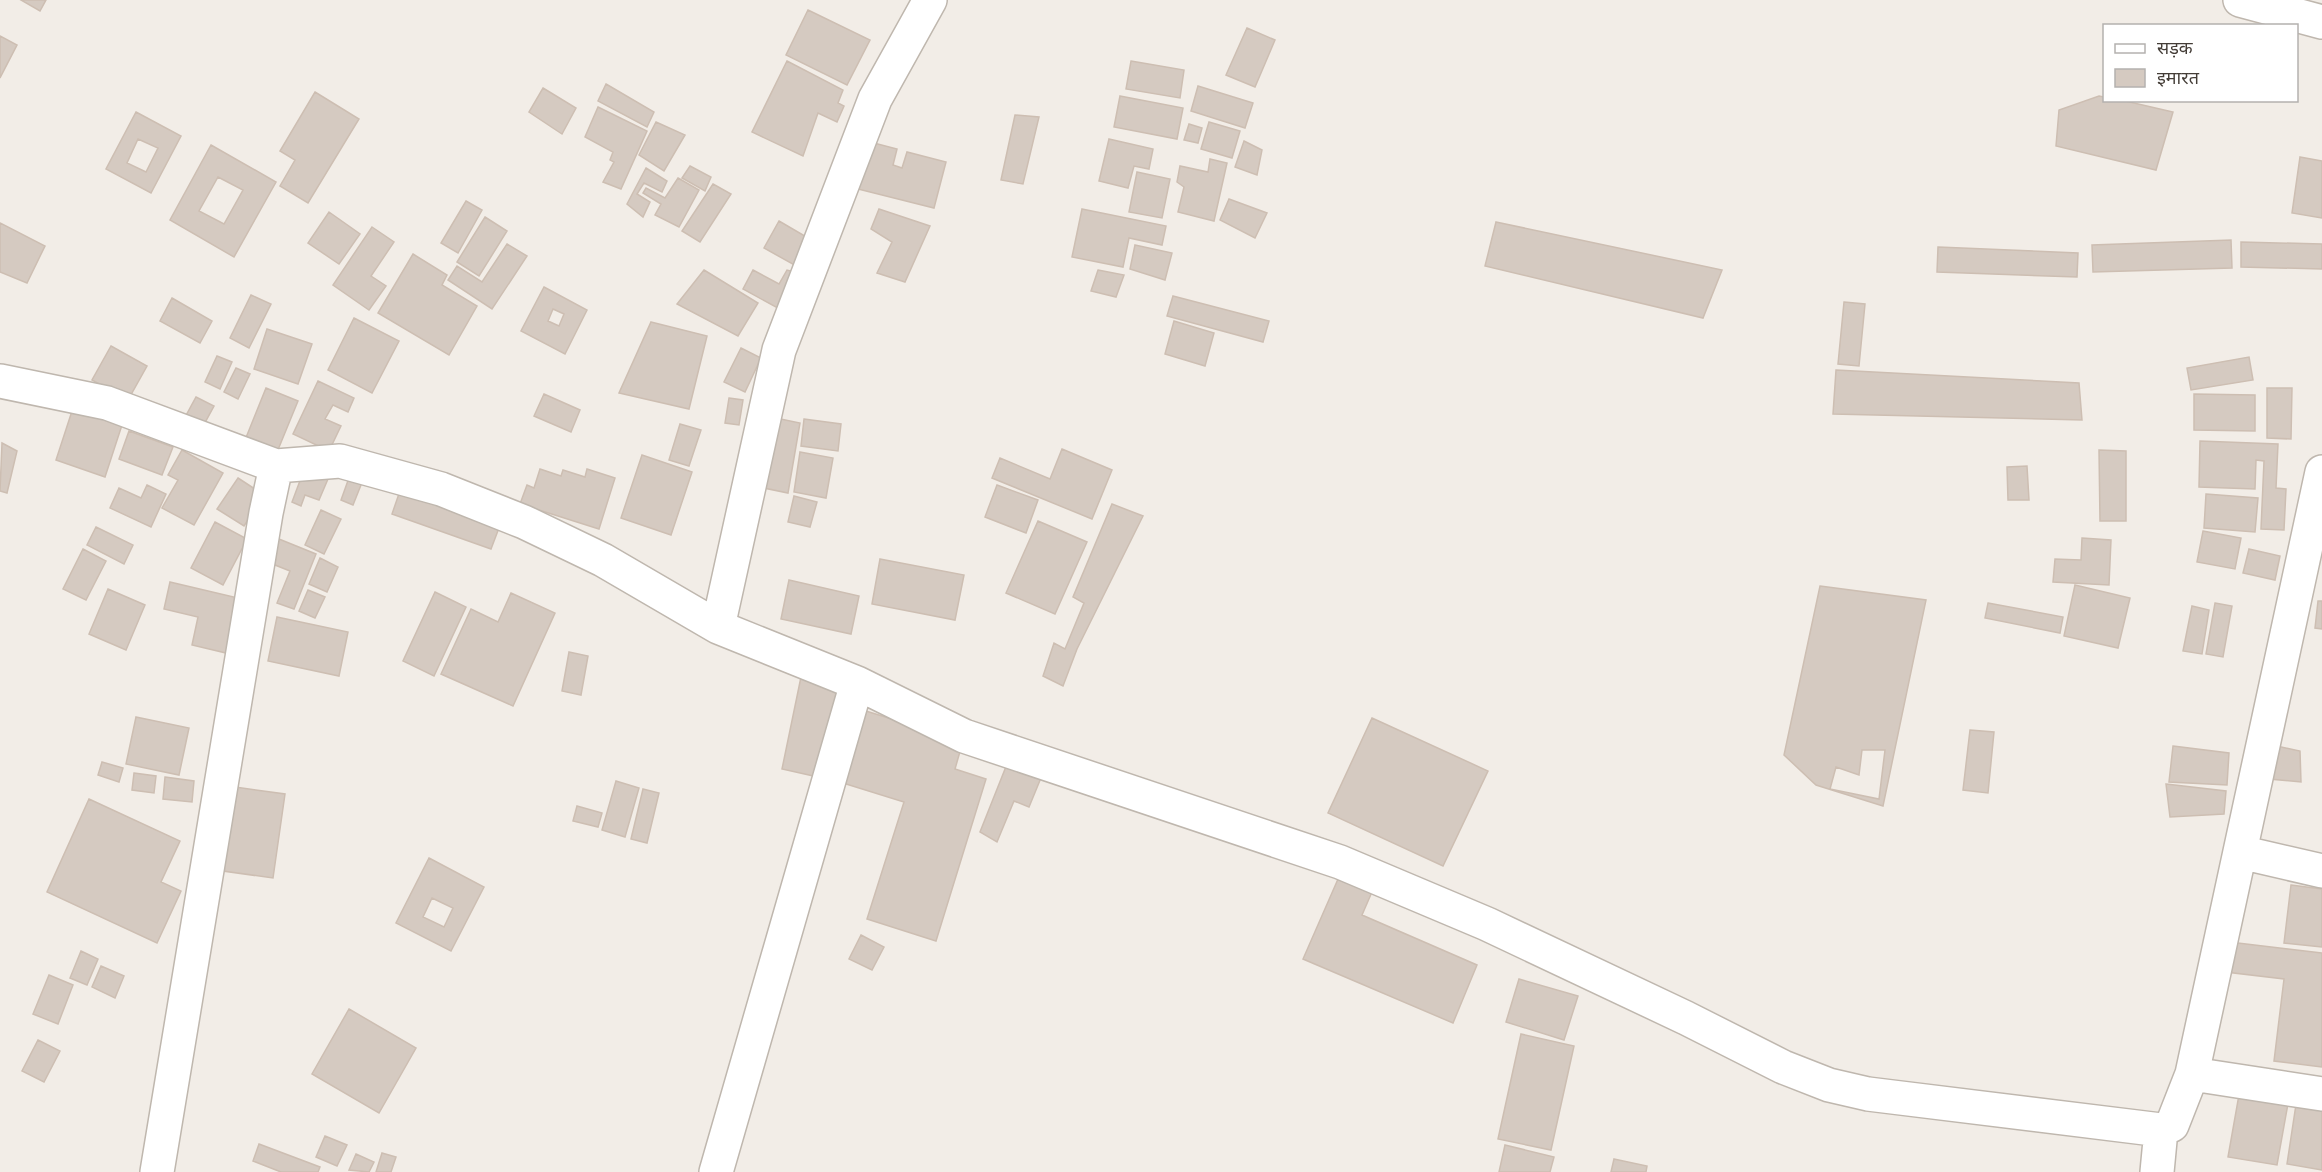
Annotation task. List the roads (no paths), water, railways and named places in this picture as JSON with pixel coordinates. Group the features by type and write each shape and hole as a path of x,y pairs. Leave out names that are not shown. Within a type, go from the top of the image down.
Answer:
{"street":[{"path":"718,627 778,350 866,118 930,0"},
{"path":"2240,0 2322,22"},
{"path":"0,381 107,403 276,466 340,461 441,489 524,522 603,560 718,627 857,683 964,736 1340,862 1487,924 1784,1067 1829,1085 1868,1094 2161,1130 2172,1125 2192,1074 2322,472"},
{"path":"157,1172 266,513 276,466"},
{"path":"716,1172 857,683"},
{"path":"2240,852 2322,871"},
{"path":"2192,1074 2322,1094"},
{"path":"2157,1172 2161,1130"}]}
